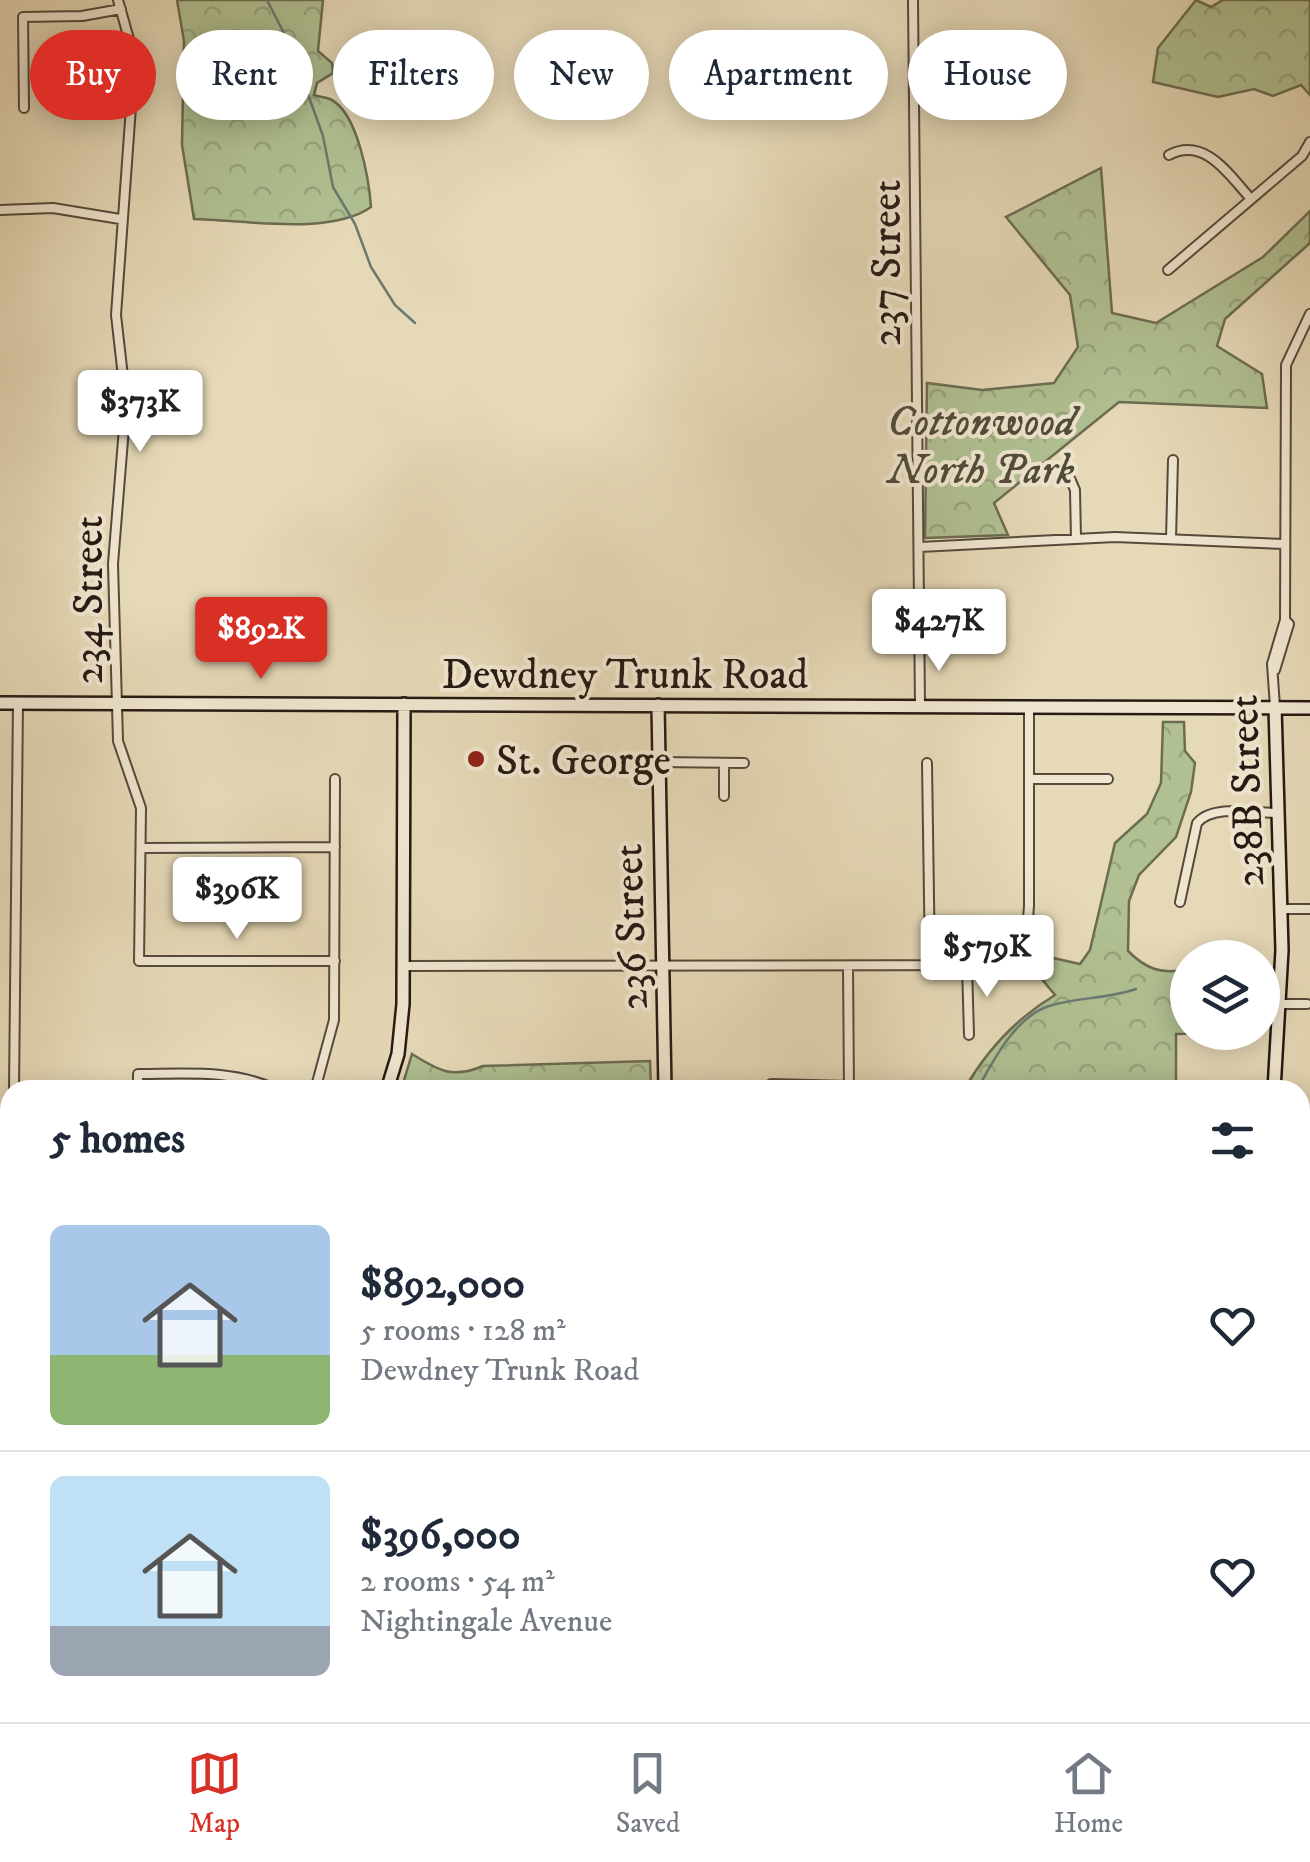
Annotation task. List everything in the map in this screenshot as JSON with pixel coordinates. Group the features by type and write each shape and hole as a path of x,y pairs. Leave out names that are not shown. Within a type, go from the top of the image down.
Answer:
{"main road":[{"name":"Dewdney Trunk Road","path":"0,703 1310,708"},
{"path":"389,1080 402,1024 404,704"},
{"name":"236 Street","path":"658,705 666,1080"},
{"name":"238B Street","path":"1274,707 1280,940"},
{"name":"238B Street","path":"1274,1080 1275,1050"}],"street":[{"name":"237 Street","path":"913,0 920,706"},
{"path":"24,108 22,17 82,16 119,4"},
{"name":"234 Street","path":"119,4 129,39 131,107 130,158 120,219 116,324 126,404 112,553 120,746 140,800 139,961 335,961"},
{"path":"1168,270 1302,156 1310,142"},
{"path":"1169,155 1180,149 1198,150 1213,158 1251,200"},
{"path":"0,210 52,208 120,219"},
{"name":"238B Street","path":"1274,707 1273,656 1285,620 1286,365 1310,314"},
{"path":"1172,460 1172,539"},
{"path":"1068,474 1075,490 1076,539"},
{"path":"920,547 1076,539 1285,544"},
{"path":"14,1080 18,703"},
{"path":"404,966 1007,966 1017,960 1026,938 1029,906 1029,706"},
{"path":"658,762 744,763"},
{"path":"724,763 724,796"},
{"path":"927,763 930,966"},
{"path":"318,1080 333,1032 335,779"},
{"path":"1029,779 1108,779"},
{"path":"1180,902 1202,816 1214,812 1277,813"},
{"path":"141,848 335,847"},
{"path":"1281,909 1310,909"},
{"path":"848,966 849,1080"},
{"path":"967,966 969,1035"},
{"path":"1280,1004 1307,1004"},
{"path":"138,1080 138,1074 216,1074 250,1080"}],"green space":[{"path":"177,0 323,0 318,51 332,63 333,73 317,83 314,95 333,101 333,120 349,120 360,148 371,207 354,216 310,224 194,219 182,145 182,120 313,120 313,30 182,30"},
{"path":"1196,0 1211,7 1223,0 1310,0 1310,95 1301,85 1273,96 1254,89 1218,97 1153,82 1158,48"},
{"name":"Cottonwood North Park","path":"1101,168 1112,313 1156,323 1263,257 1310,211 1310,243 1225,319 1217,346 1262,374 1267,408 1119,402 994,503 1008,535 925,538 927,383 982,390 1054,383 1078,347 1070,295 1006,217"},
{"path":"1163,722 1184,722 1185,751 1195,763 1191,792 1176,837 1139,875 1129,901 1128,951 1155,969 1170,971 1170,1050 1176,1050 1176,1080 970,1080 1004,1036 1055,995 1030,965 1031,953 1080,964 1090,950 1115,843 1147,814 1161,783"},
{"path":"412,1054 438,1069 454,1072 483,1066 650,1061 651,1080 404,1080"}],"waterway":[{"path":"267,0 291,47 323,136 333,187 355,224 371,267 395,305 415,323"},
{"path":"982,1080 1006,1041 1037,1012 1060,1003 1136,989"}],"place":[{"name":"St. George","path":"476,759"}]}
